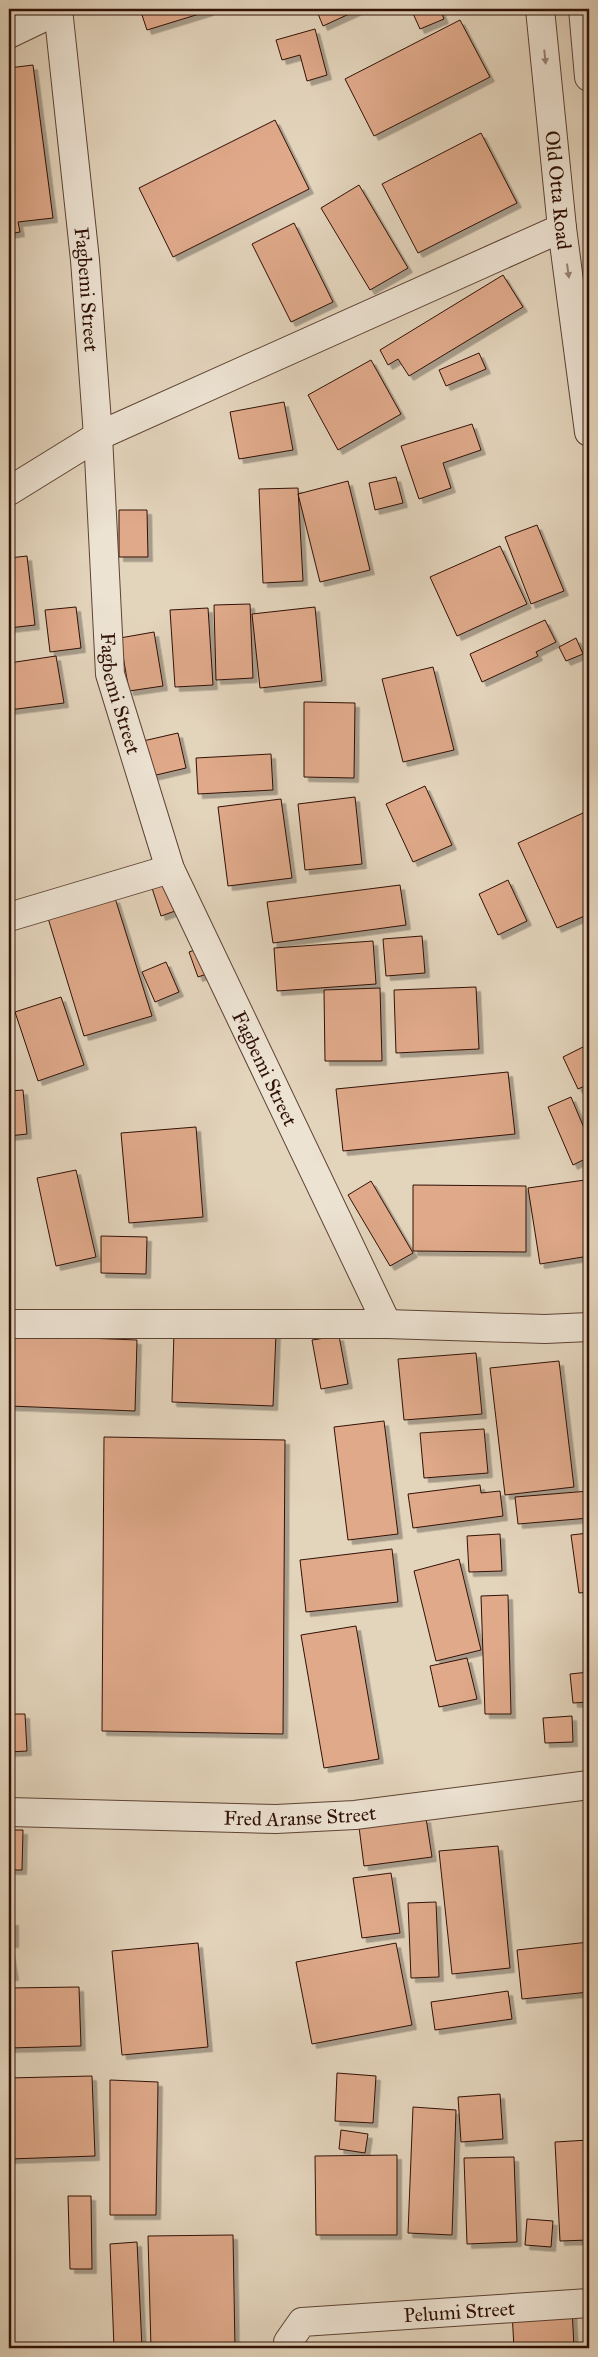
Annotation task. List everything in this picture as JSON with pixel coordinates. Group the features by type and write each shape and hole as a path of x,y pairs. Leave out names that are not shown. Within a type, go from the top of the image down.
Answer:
{"street":[{"name":"Old Otta Road","path":"540,9 562,228 589,432"},
{"path":"583,9 589,77"},
{"path":"9,34 59,10"},
{"name":"Fagbemi Street","path":"59,10 85,260 98,436 110,674 170,869 387,1324"},
{"path":"9,491 98,436 562,228"},
{"path":"9,917 170,869"},
{"path":"9,1324 387,1324 545,1329 589,1327"},
{"name":"Fred Aranse Street","path":"9,1812 276,1819 355,1815 589,1785"},
{"name":"Pelumi Street","path":"288,2348 288,2342 302,2322 589,2304"}],"building":[{"path":"140,9 208,9 209,11 147,30"},
{"path":"316,9 360,9 323,26"},
{"path":"411,9 440,9 444,19 420,29"},
{"path":"460,20 490,77 374,136 345,79"},
{"path":"315,29 327,75 307,81 300,55 282,60 276,40"},
{"path":"33,65 53,218 18,222 20,232 9,234 9,68"},
{"path":"275,120 309,189 173,257 139,188"},
{"path":"481,133 517,203 418,253 382,184"},
{"path":"359,185 408,268 370,290 321,208"},
{"path":"294,223 333,302 291,322 252,244"},
{"path":"503,275 523,307 409,376 398,359 388,365 380,350"},
{"path":"479,353 486,369 446,386 439,370"},
{"path":"371,360 401,414 338,450 308,395"},
{"path":"284,402 293,450 239,459 230,412"},
{"path":"472,424 481,450 443,463 451,488 419,499 401,446"},
{"path":"396,477 403,503 375,510 369,483"},
{"path":"348,481 370,570 320,582 298,494"},
{"path":"298,488 303,581 263,583 259,489"},
{"path":"119,510 147,510 148,557 119,557"},
{"path":"537,525 564,591 531,604 505,537"},
{"path":"500,546 527,604 457,636 430,577"},
{"path":"27,556 35,625 9,628 9,558"},
{"path":"250,604 253,678 216,680 214,605"},
{"path":"76,607 81,648 50,652 45,610"},
{"path":"315,607 322,681 260,688 252,614"},
{"path":"208,608 213,685 175,687 170,610"},
{"path":"545,620 556,642 536,652 538,656 482,682 470,654"},
{"path":"154,632 163,686 129,691 120,638"},
{"path":"576,638 583,654 566,661 559,647"},
{"path":"56,656 64,703 9,710 9,663"},
{"path":"433,667 454,750 403,762 382,679"},
{"path":"304,702 355,703 354,778 304,777"},
{"path":"178,733 186,768 152,776 143,741"},
{"path":"271,754 273,790 198,794 196,758"},
{"path":"425,786 452,845 413,862 386,804"},
{"path":"355,797 362,864 305,870 298,804"},
{"path":"281,799 292,878 228,886 218,807"},
{"path":"583,813 589,826 589,914 557,928 518,843"},
{"path":"508,880 527,921 498,935 479,894"},
{"path":"169,883 178,910 161,916 152,888"},
{"path":"400,885 406,925 273,943 267,902"},
{"path":"115,898 152,1016 84,1036 48,918"},
{"path":"422,936 425,973 386,976 383,939"},
{"path":"373,941 376,984 277,991 274,948"},
{"path":"203,947 212,972 198,977 189,952"},
{"path":"166,962 179,992 155,1002 142,972"},
{"path":"476,987 479,1049 396,1053 394,990"},
{"path":"380,988 382,1061 325,1061 324,990"},
{"path":"61,997 84,1065 38,1081 15,1012"},
{"path":"589,1044 589,1084 578,1089 563,1057"},
{"path":"508,1072 515,1134 343,1151 336,1089"},
{"path":"23,1090 27,1134 9,1136 9,1091"},
{"path":"571,1097 589,1140 589,1157 573,1165 548,1107"},
{"path":"196,1127 203,1217 129,1223 121,1133"},
{"path":"76,1170 96,1257 56,1266 37,1178"},
{"path":"585,1180 589,1207 589,1256 540,1264 528,1188"},
{"path":"371,1181 413,1253 390,1266 348,1195"},
{"path":"413,1185 526,1186 526,1252 413,1251"},
{"path":"101,1236 147,1237 146,1274 101,1273"},
{"path":"174,1331 276,1334 273,1406 172,1402"},
{"path":"9,1335 137,1340 135,1411 9,1406"},
{"path":"339,1336 348,1384 321,1389 312,1340"},
{"path":"476,1353 482,1414 404,1420 398,1359"},
{"path":"559,1361 574,1487 505,1495 490,1368"},
{"path":"384,1421 398,1534 348,1540 334,1427"},
{"path":"484,1429 488,1473 424,1478 420,1433"},
{"path":"104,1437 285,1440 283,1734 102,1731"},
{"path":"480,1485 481,1493 500,1491 503,1516 413,1528 408,1494"},
{"path":"589,1491 589,1518 518,1524 515,1497"},
{"path":"589,1533 589,1592 579,1593 571,1535"},
{"path":"500,1534 502,1571 469,1572 467,1536"},
{"path":"392,1549 398,1602 306,1612 300,1560"},
{"path":"459,1559 481,1650 436,1661 414,1571"},
{"path":"508,1595 511,1714 485,1714 481,1596"},
{"path":"356,1626 379,1759 324,1768 301,1635"},
{"path":"467,1658 477,1699 439,1707 430,1666"},
{"path":"589,1672 589,1702 573,1703 570,1674"},
{"path":"9,1714 25,1714 27,1751 9,1752"},
{"path":"572,1716 573,1742 545,1743 543,1718"},
{"path":"426,1818 432,1857 364,1866 359,1827"},
{"path":"9,1830 23,1830 22,1870 9,1870"},
{"path":"498,1846 510,1968 452,1974 439,1851"},
{"path":"391,1873 400,1933 362,1938 353,1878"},
{"path":"436,1902 439,1977 411,1978 408,1903"},
{"path":"9,1921 14,1921 14,1943 9,1943"},
{"path":"589,1942 589,1992 522,1999 517,1950"},
{"path":"198,1943 208,2047 122,2055 112,1951"},
{"path":"396,1943 412,2025 312,2044 296,1962"},
{"path":"10,1950 14,1976 9,1976"},
{"path":"79,1987 81,2046 9,2048 9,1988"},
{"path":"508,1991 512,2019 435,2030 431,2002"},
{"path":"337,2073 376,2076 373,2123 335,2121"},
{"path":"92,2076 95,2156 9,2159 9,2078"},
{"path":"110,2080 158,2082 156,2215 110,2215"},
{"path":"500,2094 503,2139 461,2142 458,2097"},
{"path":"413,2107 456,2110 452,2235 408,2233"},
{"path":"341,2130 368,2134 365,2153 339,2149"},
{"path":"589,2140 589,2240 560,2241 555,2142"},
{"path":"397,2155 397,2235 316,2235 315,2156"},
{"path":"514,2157 517,2242 467,2244 464,2158"},
{"path":"68,2196 91,2196 92,2269 70,2269"},
{"path":"527,2219 553,2221 551,2247 525,2245"},
{"path":"233,2235 235,2348 151,2348 148,2236"},
{"path":"137,2242 142,2348 114,2348 110,2244"},
{"path":"572,2308 574,2348 514,2348 512,2312"}]}
